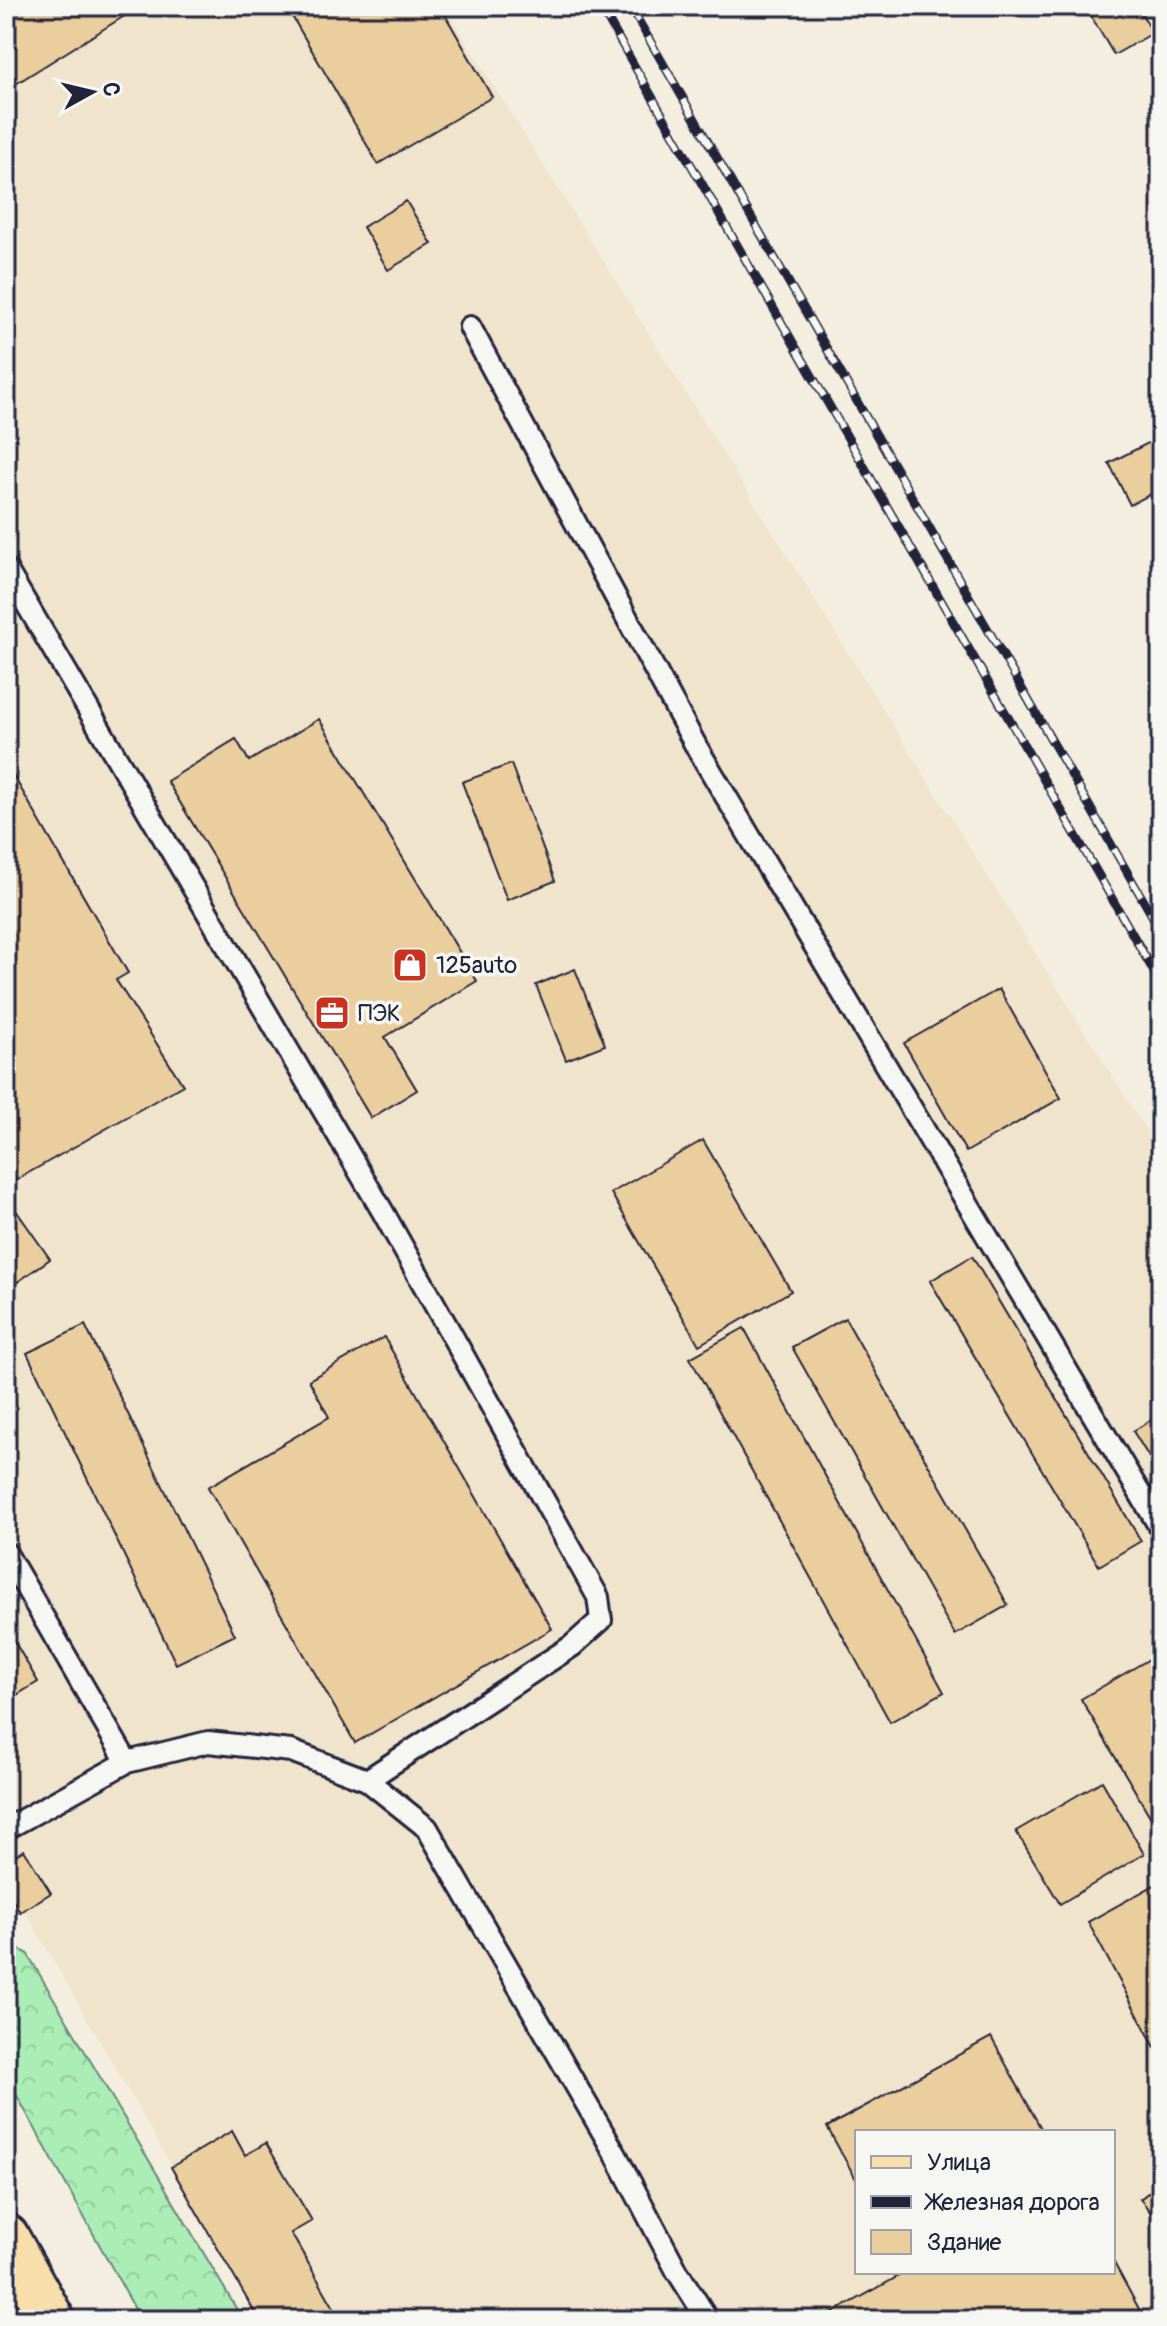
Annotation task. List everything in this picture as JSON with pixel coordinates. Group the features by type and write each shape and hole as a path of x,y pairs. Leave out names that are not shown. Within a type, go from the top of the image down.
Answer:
{"main road":[{"path":"6,2237 52,2320"}],"lane":[{"path":"470,327 696,746 1161,1529"},
{"path":"6,569 383,1212 598,1597 601,1620 572,1646 367,1780"},
{"path":"8,1559 127,1762"},
{"path":"6,1829 127,1762 208,1742 291,1751 367,1780 427,1828 616,2155 677,2271 708,2320"}],"shaded area":[{"path":"6,6 444,6 1161,1154 1161,2320 260,2320 6,1878"}],"green space":[{"path":"6,1946 27,1953 243,2320 141,2320 6,2076"}],"building":[{"path":"6,6 121,6 126,15 6,90"},
{"path":"286,6 440,6 492,97 378,164"},
{"path":"1085,6 1144,6 1139,9 1153,33 1114,55"},
{"path":"406,201 432,244 388,270 363,227"},
{"path":"1150,442 1161,464 1161,489 1130,505 1109,463"},
{"path":"319,719 477,981 385,1037 417,1090 371,1118 167,781 236,739 249,761"},
{"path":"6,763 128,973 116,980 183,1085 16,1180 6,1162 6,1054 16,1048 6,1030"},
{"path":"511,764 555,881 507,900 462,782"},
{"path":"575,969 605,1045 566,1060 536,985"},
{"path":"999,989 1061,1098 966,1152 904,1043"},
{"path":"703,1140 791,1291 699,1345 611,1193"},
{"path":"6,1196 50,1259 6,1290"},
{"path":"972,1256 1141,1541 1099,1566 930,1281"},
{"path":"845,1318 1008,1605 955,1635 792,1347"},
{"path":"85,1325 235,1635 176,1664 27,1353"},
{"path":"744,1328 944,1692 890,1722 690,1358"},
{"path":"384,1337 552,1629 355,1743 208,1487 329,1417 309,1380"},
{"path":"1161,1414 1161,1477 1133,1431"},
{"path":"6,1627 38,1682 10,1699 6,1691"},
{"path":"1151,1658 1161,1675 1161,1835 1081,1699"},
{"path":"1102,1781 1144,1854 1060,1904 1016,1831"},
{"path":"24,1850 51,1893 20,1912 6,1889 6,1861"},
{"path":"1160,1882 1161,2048 1157,2051 1088,1922"},
{"path":"991,2037 1042,2130 855,2130 855,2177 827,2127"},
{"path":"232,2131 245,2155 266,2143 312,2221 291,2233 341,2320 259,2320 171,2167"},
{"path":"1161,2183 1161,2225 1140,2199"},
{"path":"1115,2265 1145,2320 820,2320 902,2274 1115,2274"}],"railway":[{"path":"600,6 1161,984"},
{"path":"630,6 1161,931"}],"place":[{"name":"125auto","path":"410,965"},
{"name":"ПЭК","path":"332,1013"}]}
